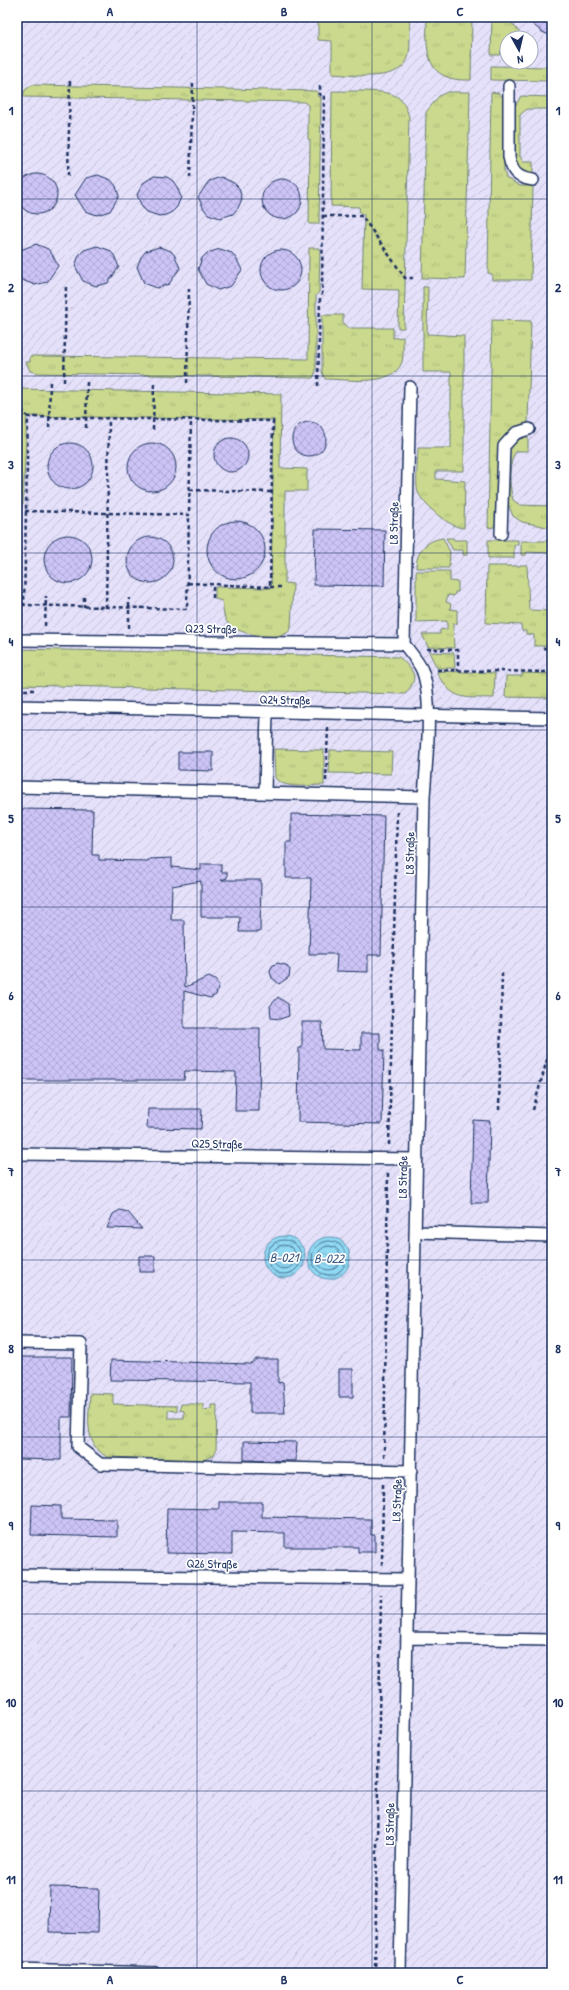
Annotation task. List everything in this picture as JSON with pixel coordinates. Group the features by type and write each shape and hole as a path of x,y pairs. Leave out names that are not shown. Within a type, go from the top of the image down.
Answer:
{"lane":[{"path":"510,86 509,157 511,167 515,174 523,178 533,180"},
{"name":"L8 Straße","path":"400,1973 424,797 428,715 422,670 406,647 410,387"},
{"path":"501,534 504,446 516,433 528,429"},
{"name":"Q23 Straße","path":"17,640 406,647"},
{"name":"Q24 Straße","path":"17,706 552,718"},
{"path":"265,792 266,712"},
{"path":"17,787 424,797"},
{"name":"Q25 Straße","path":"17,1154 417,1159"},
{"path":"416,1232 552,1236"},
{"path":"17,1343 81,1344 78,1446 100,1464 410,1471"},
{"name":"Q26 Straße","path":"17,1575 407,1579"},
{"path":"407,1638 552,1640"},
{"path":"17,1969 156,1973"}],"path":[{"path":"68,176 70,79"},
{"path":"190,178 192,81"},
{"path":"318,386 324,216 324,95 320,95 320,83"},
{"path":"324,216 362,216 405,278 413,278"},
{"path":"64,382 66,284"},
{"path":"187,384 189,287"},
{"path":"49,428 50,381"},
{"path":"86,428 87,382"},
{"path":"153,430 154,383"},
{"path":"17,404 28,417 24,605 46,607 187,609 191,420"},
{"path":"28,417 273,421 270,587"},
{"path":"106,608 109,419"},
{"path":"190,490 271,492"},
{"path":"25,511 189,515"},
{"path":"188,584 284,587"},
{"path":"213,584 213,598"},
{"path":"45,630 46,596"},
{"path":"84,597 84,607"},
{"path":"128,632 129,598"},
{"path":"406,647 458,650 458,671"},
{"path":"543,648 552,649"},
{"path":"422,670 552,672"},
{"path":"326,794 328,713"},
{"path":"375,1973 383,1471 397,796"},
{"path":"499,1110 502,973"},
{"path":"534,1110 552,1042"}],"shaded area":[{"path":"17,17 552,17 552,611 529,610 529,579 520,565 486,623 522,625 526,631 534,634 534,646 552,646 552,1973 17,1973"}],"green space":[{"path":"318,17 410,17 410,49 405,64 398,70 388,74 376,76 332,74 332,41 318,40"},
{"path":"427,17 472,17 471,80 456,79 445,76 431,63 427,42"},
{"path":"492,17 507,17 518,30 499,30 499,55 491,55"},
{"path":"491,66 499,66 499,70 539,70 539,67 552,67 552,81 491,80"},
{"path":"32,85 317,91 318,97 321,97 319,224 309,224 310,140 308,139 308,105 304,102 23,97 25,90"},
{"path":"332,91 367,91 386,93 399,98 406,107 409,117 404,328 398,328 399,290 362,289 364,214 360,214 359,207 331,206"},
{"path":"447,92 470,92 465,279 422,278 426,112 439,96"},
{"path":"491,92 499,93 504,99 504,170 506,178 520,186 533,186 531,280 492,280 492,274 488,273"},
{"path":"521,96 552,97 552,109 527,109 520,115 520,156 523,162 533,162 533,175 519,169 514,160 513,110"},
{"path":"309,248 320,248 319,292 316,296 316,371 313,378 38,373 30,371 26,362 30,362 30,356 308,359"},
{"path":"423,287 428,287 427,334 464,336 464,471 436,471 436,479 465,481 464,528 452,524 438,515 425,503 417,489 418,448 451,448 451,372 423,372"},
{"path":"322,315 343,315 343,323 348,328 393,328 393,338 403,337 403,359 397,370 389,376 379,379 325,379 322,372"},
{"path":"492,320 531,321 528,423 511,430 499,445 496,522 494,527 488,528"},
{"path":"17,389 281,394 280,468 307,469 307,491 285,491 285,583 293,584 291,628 289,631 280,636 264,636 237,630 227,622 222,601 215,599 215,587 271,588 274,420 27,416 23,504 17,505"},
{"path":"528,435 528,451 516,451 510,468 510,482 513,500 520,505 552,506 552,528 522,522 513,516 506,499 507,454 513,443"},
{"path":"443,538 450,552 449,568 416,568 416,562 423,548 432,541"},
{"path":"446,538 453,538 454,540 467,540 467,555 463,555 463,550 453,550"},
{"path":"488,540 518,540 518,545 514,545 514,558 488,558"},
{"path":"521,541 552,541 552,553 527,552 526,555 521,555"},
{"path":"527,565 529,610 552,611 552,646 534,646 534,635 526,634 526,631 522,631 521,625 486,623 487,566"},
{"path":"416,571 450,571 450,581 458,582 458,592 455,592 454,596 448,595 446,602 451,604 450,609 457,610 457,624 453,624 454,648 428,647 422,634 440,634 440,630 447,629 447,621 416,622"},
{"path":"17,649 399,657 411,670 414,678 413,683 405,694 17,685"},
{"path":"429,652 454,653 455,668 437,668"},
{"path":"437,671 495,673 494,698 472,698 459,696 453,693 440,679"},
{"path":"522,673 552,674 551,698 505,697 506,676 522,676"},
{"path":"274,749 324,750 324,785 298,786 279,782 275,778"},
{"path":"330,750 392,752 391,774 329,773"},
{"path":"90,1393 113,1394 113,1404 177,1406 177,1411 168,1410 168,1418 184,1418 184,1411 180,1410 181,1404 203,1404 203,1410 211,1409 211,1405 217,1405 216,1451 213,1456 203,1460 107,1457 94,1445 91,1437 89,1429"}],"water":[{"name":"B-021","path":"280,1236 288,1236 299,1242 305,1253 305,1261 299,1272 288,1278 280,1278 269,1272 263,1261 263,1253 269,1242"},
{"name":"B-022","path":"325,1237 333,1237 344,1243 350,1254 350,1262 344,1273 333,1279 325,1279 314,1273 308,1262 308,1254 314,1243"}],"building":[{"path":"524,17 552,17 552,36 542,32"},
{"path":"41,174 48,177 54,183 57,194 56,202 48,211 41,214 33,214 26,211 18,202 17,190 20,183 29,175"},
{"path":"98,175 111,180 116,186 119,196 110,211 97,215 85,211 75,195 86,178"},
{"path":"154,176 167,177 173,181 181,197 177,207 166,215 159,216 147,212 142,207 137,195 143,183"},
{"path":"221,177 234,183 239,188 242,199 238,208 233,214 220,218 208,214 198,197 209,181"},
{"path":"286,179 293,182 299,188 302,199 301,207 293,216 286,219 278,219 271,216 263,207 262,195 265,188 274,180"},
{"path":"36,244 48,249 58,266 47,282 35,285 22,280 17,274 17,255 23,249"},
{"path":"97,246 109,250 114,255 119,267 108,283 96,286 83,281 75,266 79,255 84,250"},
{"path":"159,247 171,251 180,268 169,284 157,288 144,283 137,267 141,257 146,251"},
{"path":"220,249 232,253 242,270 231,286 218,290 206,284 198,269 202,258 207,253"},
{"path":"285,250 292,253 298,259 301,270 300,278 292,287 285,290 277,290 270,287 262,278 261,266 264,259 273,251"},
{"path":"306,422 312,422 316,423 323,429 326,439 325,446 319,453 312,456 306,456 302,455 295,449 292,442 292,436 293,432 299,425"},
{"path":"228,438 234,438 238,439 245,445 248,455 247,462 241,469 234,472 228,472 224,471 217,465 214,458 214,452 215,448 221,441"},
{"path":"70,443 83,447 89,453 93,466 89,479 83,485 70,489 57,485 51,479 47,466 51,453 57,447"},
{"path":"152,443 161,445 169,450 174,458 176,467 174,476 169,484 161,489 152,491 143,489 135,484 130,476 128,467 130,458 135,450 143,445"},
{"path":"230,521 242,521 257,529 265,544 265,556 257,571 242,579 230,579 215,571 207,556 207,544 215,529"},
{"path":"315,529 385,530 384,586 314,585"},
{"path":"68,535 77,537 85,542 90,550 92,559 90,568 85,576 77,581 68,583 59,581 51,576 46,568 44,559 46,550 51,542 59,537"},
{"path":"150,537 163,541 169,547 173,560 169,573 163,579 150,583 137,579 131,573 127,560 131,547 137,541"},
{"path":"178,752 213,752 213,771 178,770"},
{"path":"17,809 93,810 92,855 99,855 99,860 148,861 149,859 172,858 172,867 201,870 201,864 221,864 221,872 227,872 227,878 221,880 261,880 260,932 239,932 240,917 201,917 201,881 172,886 171,920 184,920 185,987 209,977 215,980 219,985 216,995 210,998 184,991 184,1028 260,1028 259,1111 235,1111 236,1072 185,1071 184,1080 17,1080"},
{"path":"291,814 384,816 381,955 368,955 368,972 336,971 337,954 309,954 311,878 286,878 286,842 291,842"},
{"path":"277,963 286,965 290,970 289,977 279,984 272,978 270,972 272,966"},
{"path":"278,997 288,1004 289,1016 280,1019 271,1018 270,1006"},
{"path":"302,1022 322,1022 323,1049 361,1050 361,1033 380,1033 380,1050 384,1050 382,1124 298,1122 299,1048 302,1048"},
{"path":"148,1109 202,1109 201,1129 147,1128"},
{"path":"473,1120 490,1121 488,1203 471,1203"},
{"path":"120,1210 128,1212 142,1229 107,1228 113,1214"},
{"path":"139,1256 155,1256 155,1272 139,1272"},
{"path":"17,1357 72,1357 71,1417 61,1417 61,1460 17,1459"},
{"path":"256,1359 278,1359 278,1383 283,1382 285,1413 250,1413 250,1382 110,1380 111,1360 250,1364"},
{"path":"339,1369 353,1369 353,1397 339,1397"},
{"path":"244,1441 297,1442 296,1461 244,1460"},
{"path":"219,1502 262,1502 262,1517 371,1519 371,1535 375,1535 375,1552 358,1552 358,1547 285,1547 285,1533 232,1532 232,1554 166,1553 167,1508 219,1509"},
{"path":"32,1505 61,1506 61,1519 117,1520 117,1537 31,1535"},
{"path":"50,1887 99,1888 98,1933 49,1932"}]}
